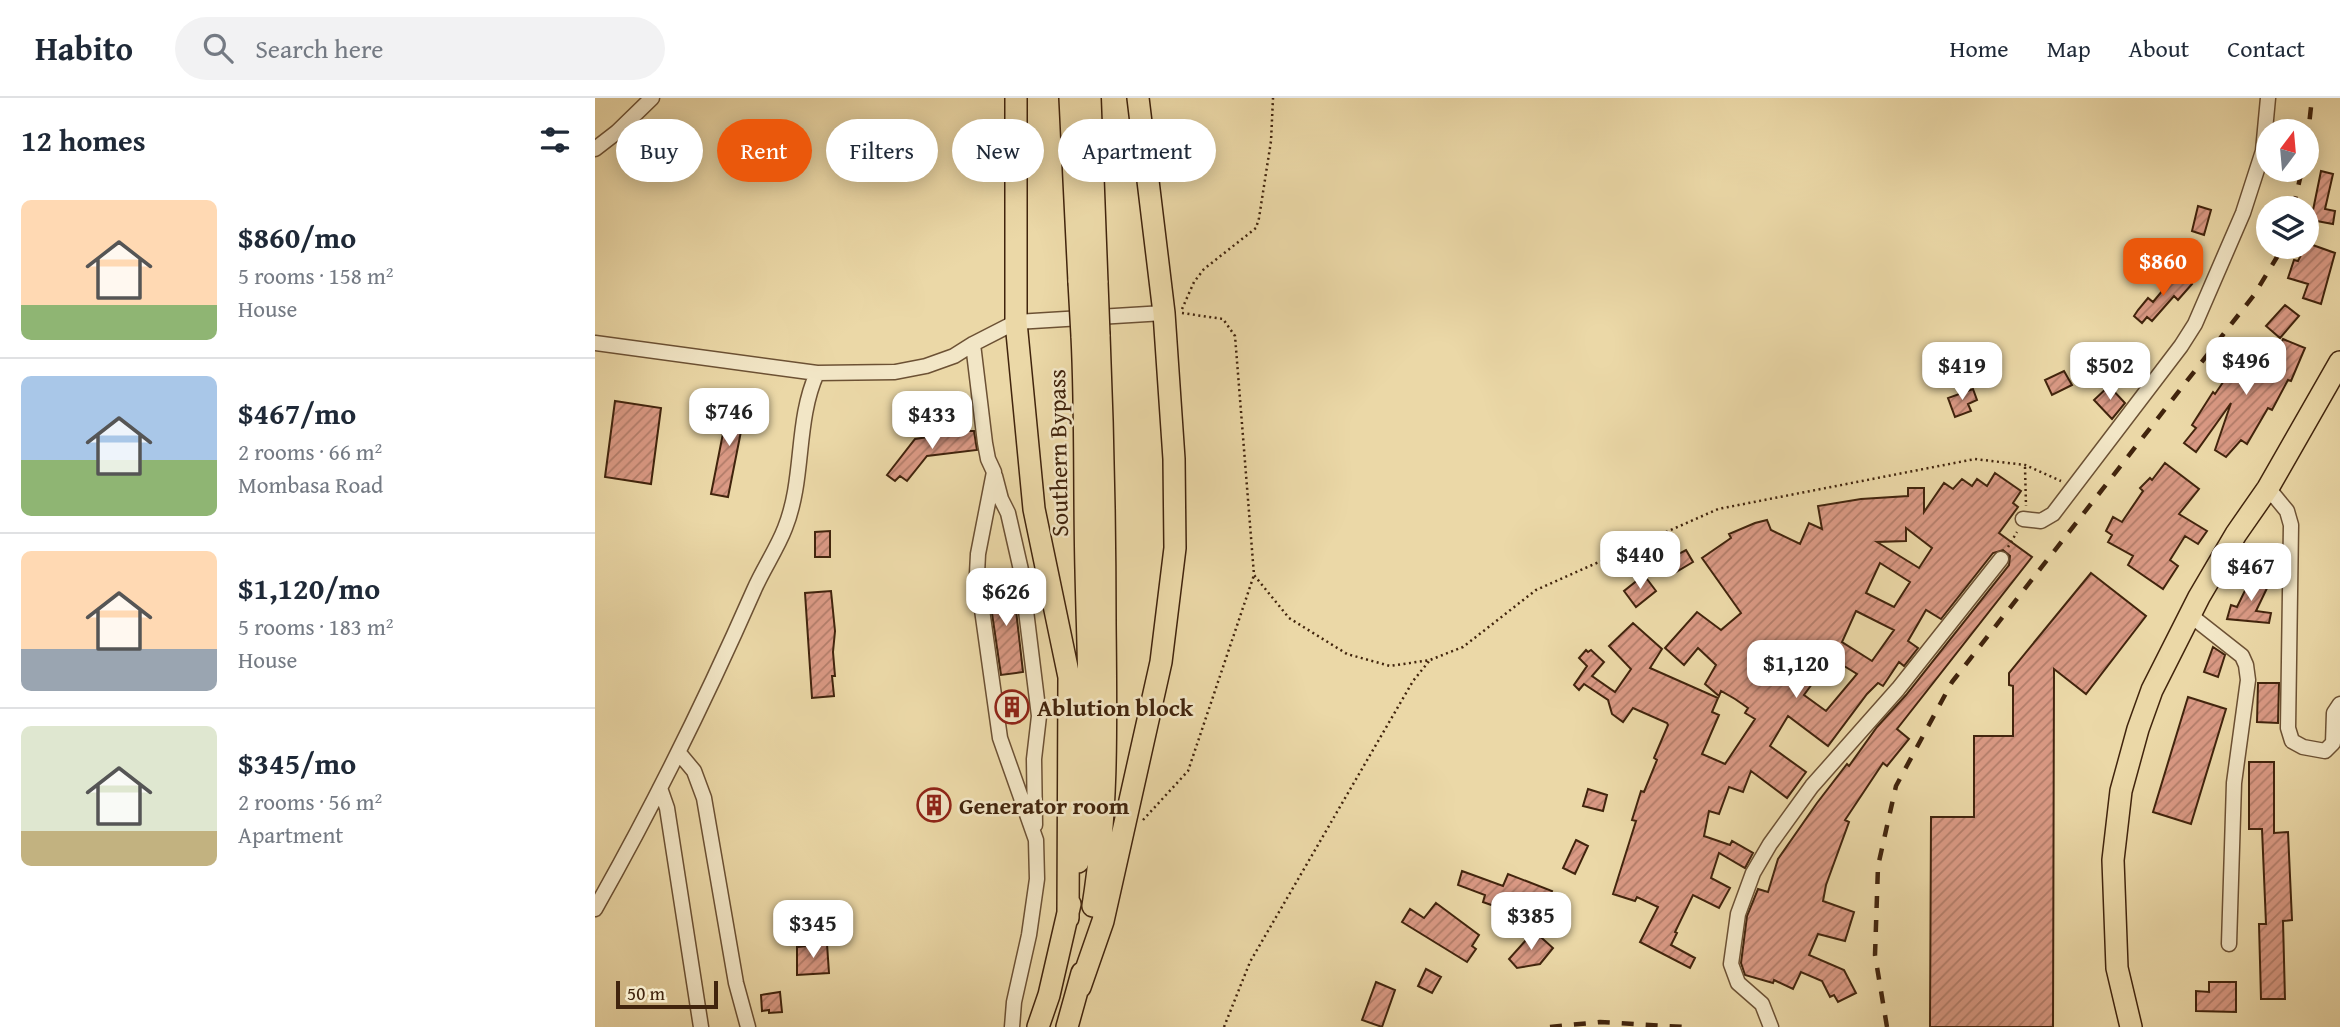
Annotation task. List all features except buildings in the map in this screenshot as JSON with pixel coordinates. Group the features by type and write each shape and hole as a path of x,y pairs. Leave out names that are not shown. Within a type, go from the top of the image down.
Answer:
{"highway":[{"path":"1016,98 1016,322 1034,509 1069,677 1068,918"},
{"path":"1070,98 1091,335"},
{"path":"1088,283 1090,98"},
{"path":"1080,987 1103,921 1161,662 1175,548 1172,313 1138,98"},
{"name":"Southern Bypass","path":"1038,1027 1049,995 1068,918 1083,835 1088,773 1091,335"},
{"name":"Southern Bypass","path":"1067,1027 1080,987 1101,855 1105,788 1104,443 1091,335"},
{"path":"2131,1027 2117,968 2113,885 2116,822 2121,791 2151,690 2236,534 2268,488 2340,362"}],"street":[{"path":"595,149 652,98"},
{"path":"2023,519 2041,521 2053,514 2195,324 2250,193 2263,150 2269,98"},
{"path":"595,343 817,373 895,372 926,366 954,356 1016,322 1172,313"},
{"path":"973,344 988,459 1008,513 1021,570 1039,716 1034,758 1037,879 1029,935 1014,1002 1012,1027"},
{"path":"595,909 679,753 765,567 785,530 795,498 808,393 817,373"},
{"path":"994,472 978,554 977,574 1000,738 1036,840"},
{"path":"2268,488 2287,512 2291,525 2288,728 2292,741 2303,747 2325,751 2331,747 2334,713 2340,704"},
{"path":"1771,1027 1762,1004 1738,983 1731,964 1738,914 1753,873 1770,844 1812,786 1898,689 2001,559"},
{"path":"2190,615 2242,656 2248,680 2234,783 2229,944"},
{"path":"679,753 694,771 704,798 736,983 748,1027"},
{"path":"660,788 667,808 701,1027"}],"path":[{"path":"1119,847 1188,771 1254,575 1235,336 1223,319 1172,313 1204,269 1256,228 1271,141 1273,98"},
{"path":"1254,575 1289,618 1347,654 1390,666 1430,660 1464,647 1536,590 1718,509 1975,459 2025,465 2074,487"},
{"path":"1224,1027 1249,962 1413,681 1430,660"}],"railway":[{"path":"2310,119 2312,98"},
{"path":"2296,196 2299,182"},
{"path":"1887,1027 1875,955 1878,866 1896,786 1952,682 2254,295 2276,259"},
{"path":"1550,1027 1600,1022 1684,1027"}],"place":[{"name":"Ablution block","path":"1012,707"},
{"name":"Generator room","path":"934,805"}]}
